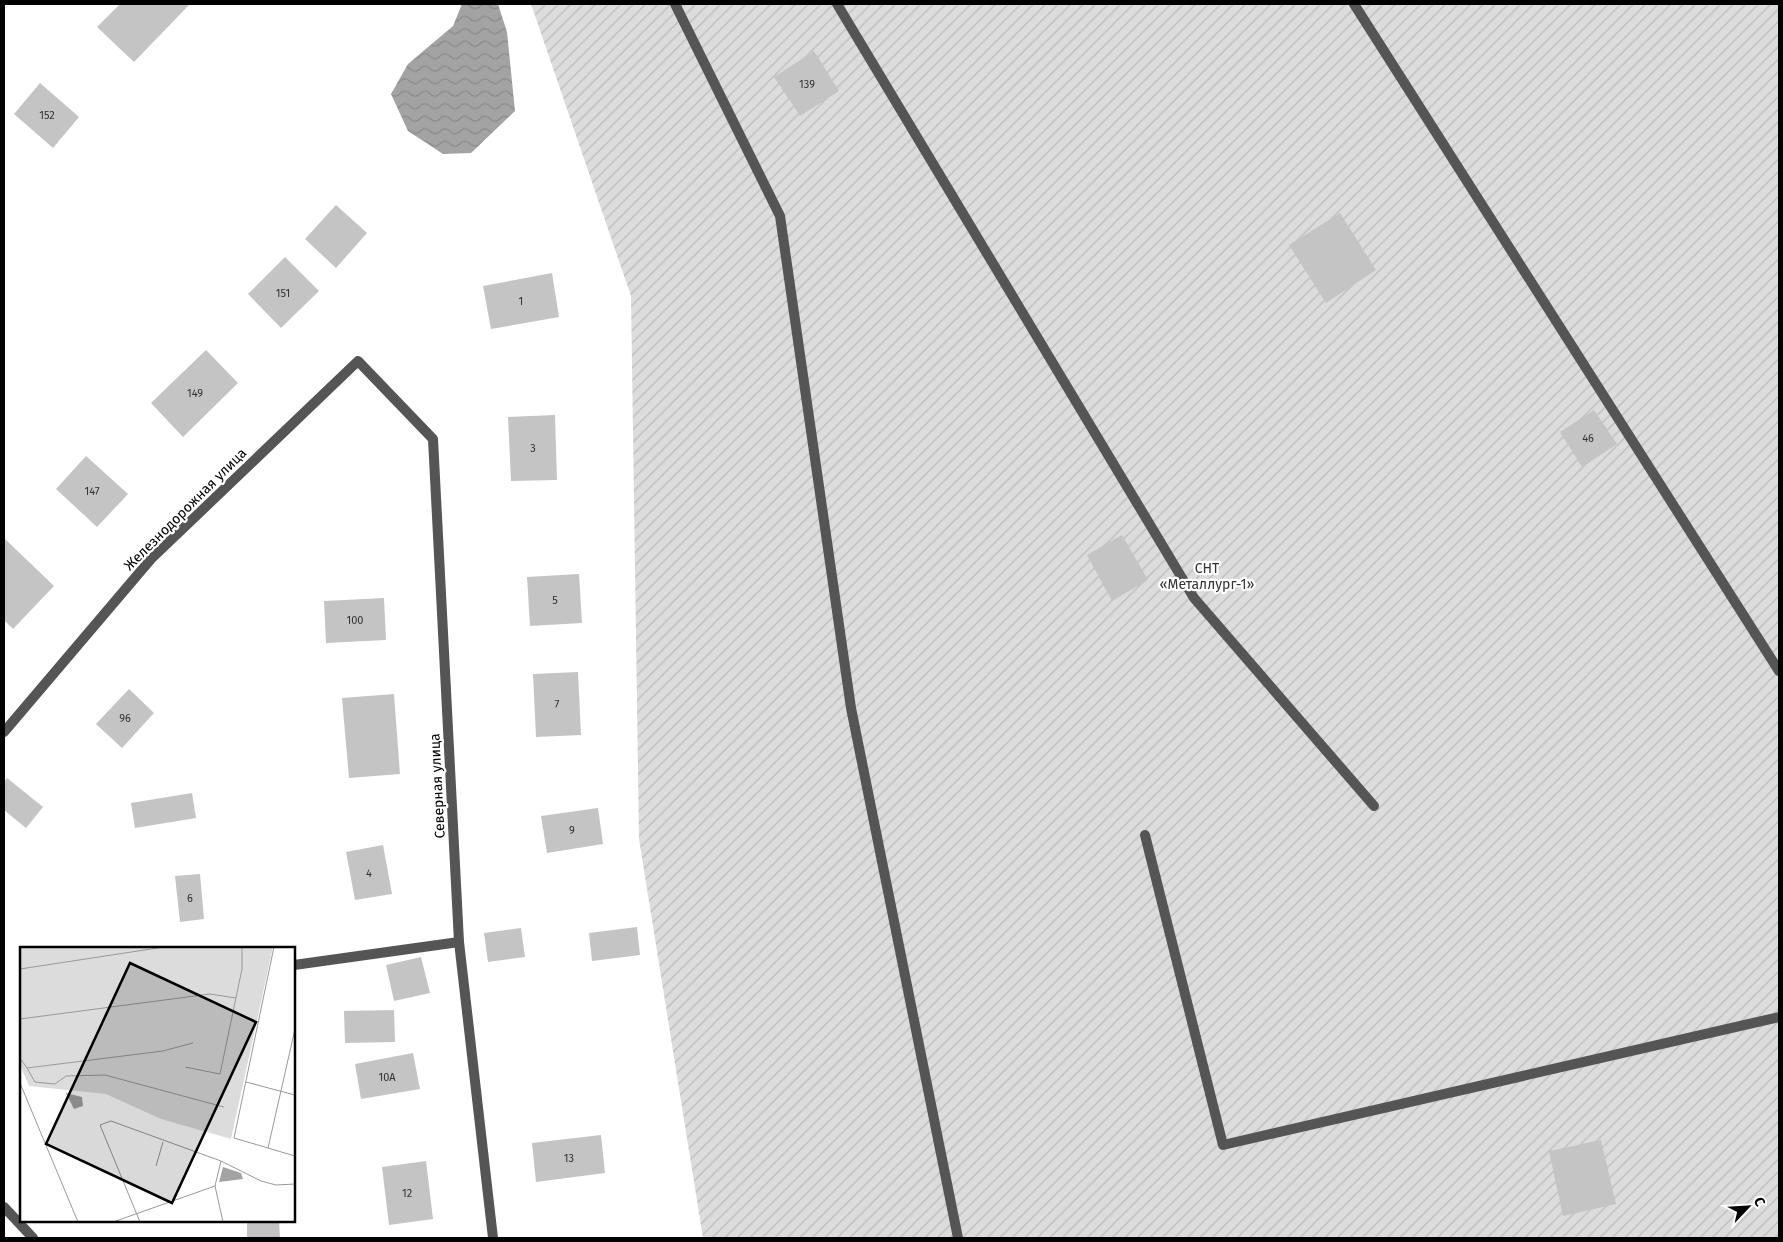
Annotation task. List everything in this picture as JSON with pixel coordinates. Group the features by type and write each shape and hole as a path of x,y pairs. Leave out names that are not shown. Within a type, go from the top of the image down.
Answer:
{"street":[{"path":"675,4 780,216 851,708 958,1238"},
{"path":"838,4 1194,598 1374,806"},
{"path":"1354,4 1779,671"},
{"name":"Железнодорожная улица","path":"4,732 151,559 358,362"},
{"name":"Северная улица","path":"358,362 433,439 459,942 493,1238"},
{"path":"1145,835 1223,1145 1779,1017"},
{"path":"295,965 459,942"},
{"path":"4,1207 33,1238"}],"green space":[{"name":"СНТ «Металлург-1»","path":"531,4 1779,4 1779,1238 703,1238 639,839 631,296"}],"water":[{"path":"462,4 498,4 507,32 515,111 471,153 443,154 408,131 391,94 408,64 453,26"}],"building":[{"path":"120,4 190,4 134,62 97,27"},
{"path":"814,51 839,91 800,116 774,77"},
{"path":"40,83 79,117 53,148 14,114"},
{"path":"336,205 367,233 336,268 305,239"},
{"path":"1340,213 1376,270 1326,303 1289,245"},
{"path":"285,257 319,291 281,328 248,294"},
{"path":"552,273 559,317 491,329 483,286"},
{"path":"206,350 238,383 183,437 151,403"},
{"path":"1594,410 1617,444 1582,467 1560,432"},
{"path":"555,415 557,480 511,481 508,417"},
{"path":"86,456 128,494 97,527 56,489"},
{"path":"1122,535 1148,580 1112,601 1087,555"},
{"path":"4,538 54,586 13,629 4,620"},
{"path":"579,574 582,623 530,626 527,577"},
{"path":"384,598 386,640 326,643 324,601"},
{"path":"578,672 581,735 536,737 533,674"},
{"path":"129,689 154,713 122,748 96,724"},
{"path":"394,694 400,774 349,778 342,698"},
{"path":"7,778 43,807 26,828 4,810 4,783"},
{"path":"192,793 196,818 135,828 131,803"},
{"path":"598,808 603,844 547,853 541,816"},
{"path":"383,845 392,894 355,900 346,852"},
{"path":"200,874 204,919 180,922 175,876"},
{"path":"637,927 640,955 592,961 589,933"},
{"path":"521,928 525,957 488,962 484,933"},
{"path":"421,957 430,993 394,1001 386,965"},
{"path":"394,1010 395,1042 345,1043 344,1011"},
{"path":"413,1053 420,1089 361,1099 355,1064"},
{"path":"601,1135 605,1173 536,1182 532,1143"},
{"path":"1601,1140 1616,1204 1563,1216 1549,1151"},
{"path":"426,1161 433,1219 389,1225 382,1167"},
{"path":"247,1222 279,1222 280,1238 247,1238"}]}
